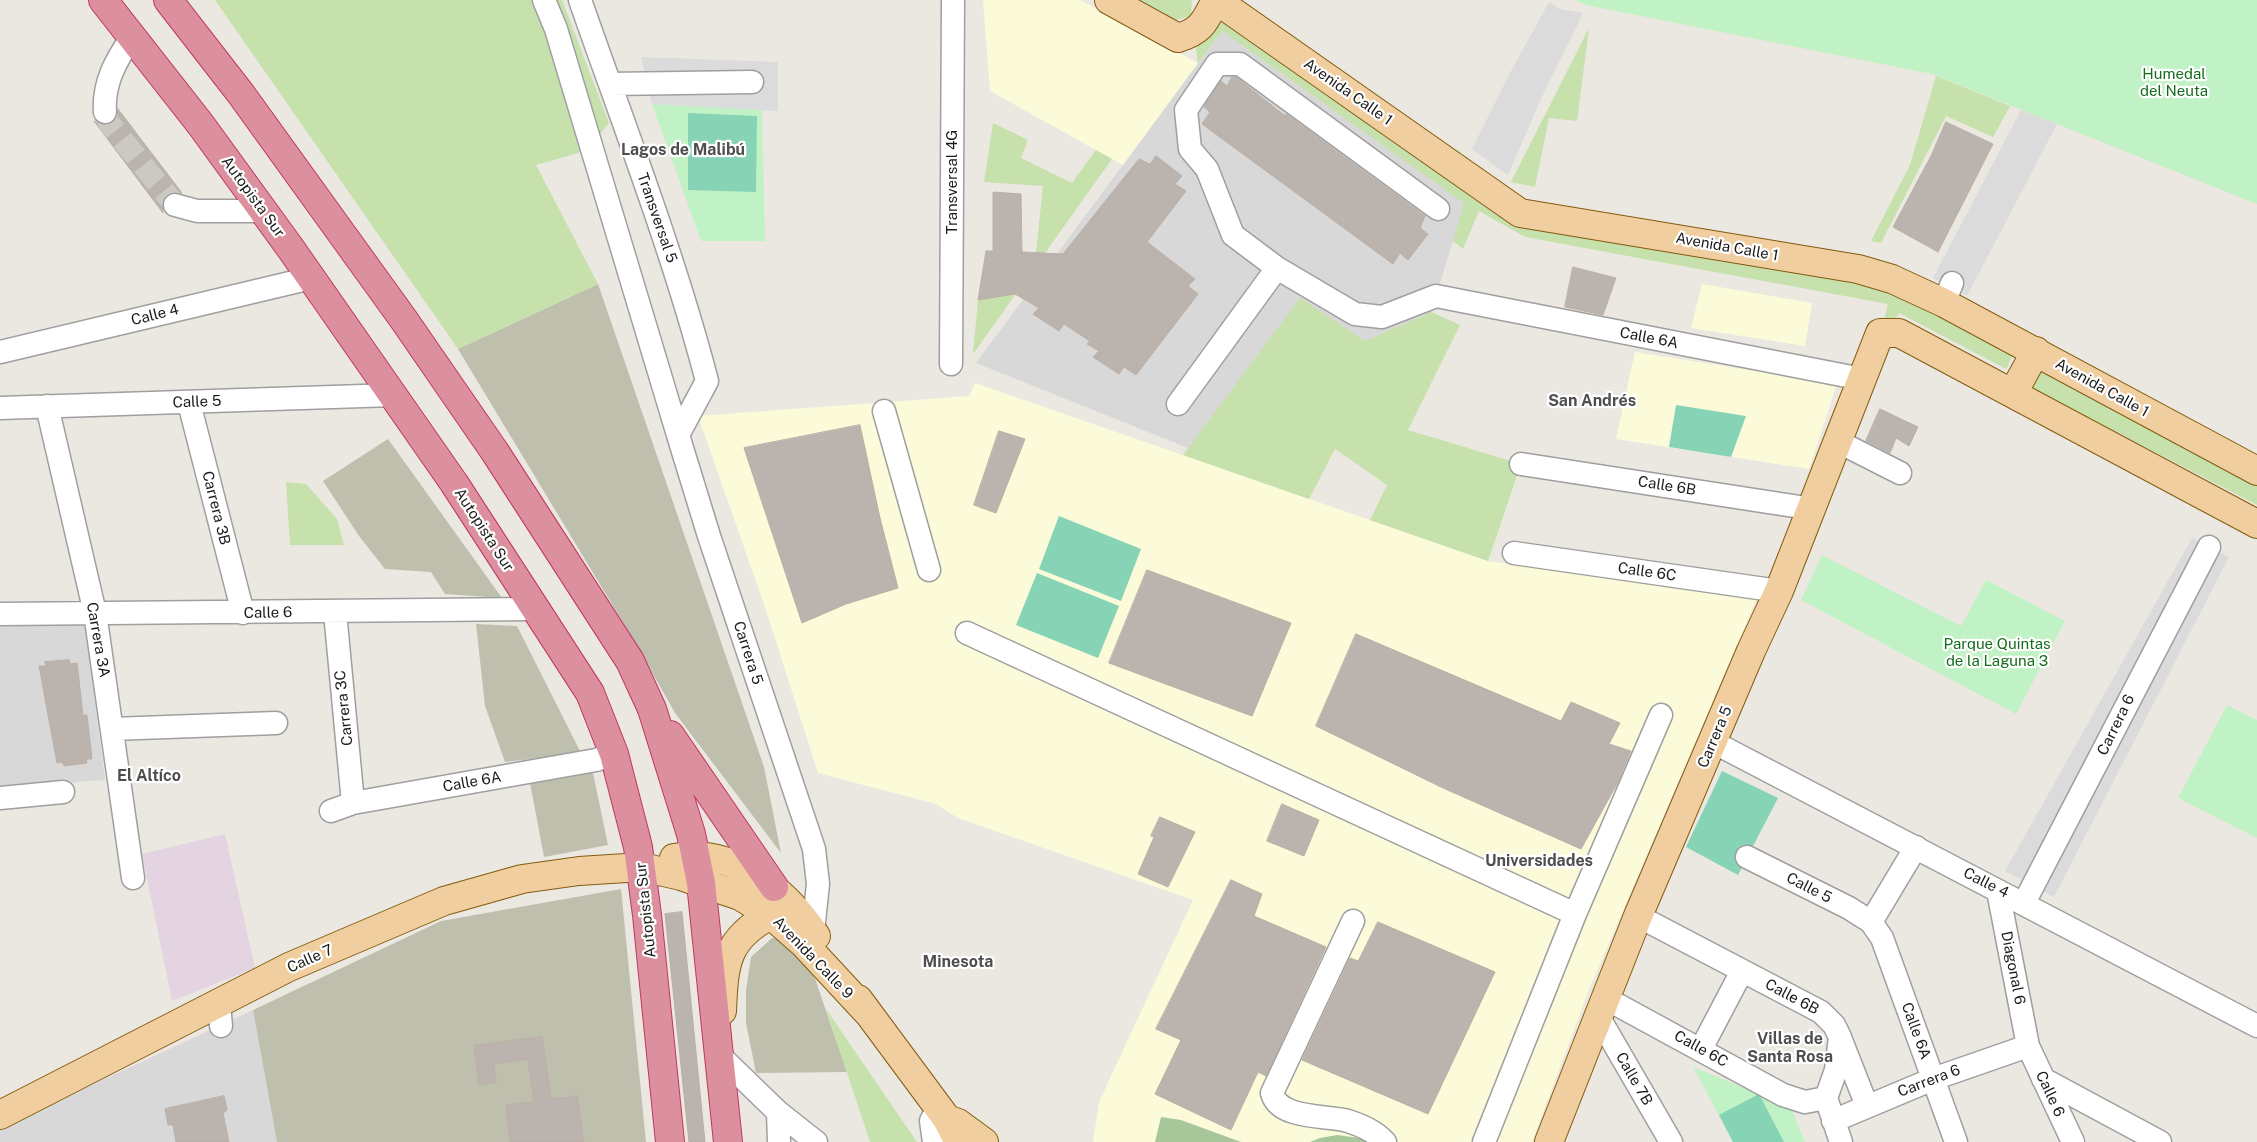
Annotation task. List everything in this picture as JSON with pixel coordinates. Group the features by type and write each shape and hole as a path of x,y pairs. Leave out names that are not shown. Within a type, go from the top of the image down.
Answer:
{"highway":[{"name":"Autopista Sur","path":"103,0 201,125 264,211 454,483 590,693 614,754 634,825 642,867 670,1142"},
{"path":"168,0 241,94 404,320 495,452 622,647 652,709 691,834 698,870 728,1142"},
{"path":"652,709 774,887"}],"main road":[{"name":"Avenida Calle 1","path":"1109,0 1178,38 1194,33 1205,21 1216,0 1520,212 1858,270 1948,293 2036,351 2257,471"},
{"name":"Carrera 5","path":"1551,1141 1601,1007 1638,916 1751,651 1779,591 1880,333 1899,333 2013,393"},
{"path":"2036,351 2013,393 2257,524"},
{"name":"Avenida Calle 9","path":"642,867 698,870 729,863 745,869 774,887 813,931 960,1142"},
{"name":"Calle 7","path":"0,1115 220,1015 289,967 444,901 522,879 579,871 642,867"},
{"name":"Avenida Calle 9","path":"698,870 771,915 804,944 869,1014"},
{"path":"719,1055 723,978 730,952 752,924 771,915"},
{"name":"Avenida Calle 9","path":"942,1114 984,1142"}],"street":[{"name":"Carrera 5","path":"544,0 556,28 709,536 814,849 818,884 813,931"},
{"name":"Transversal 5","path":"580,0 657,217 692,326 707,381 678,435"},
{"name":"Transversal 4G","path":"951,364 953,0"},
{"path":"105,112 106,84 118,59 132,37"},
{"path":"1178,404 1277,268 1233,235 1207,170 1190,149 1186,110 1216,64 1240,64 1438,209"},
{"path":"610,84 752,82"},
{"path":"175,204 197,211 264,211"},
{"name":"Calle 6A","path":"1277,268 1355,314 1382,316 1436,296 1862,380"},
{"name":"Calle 4","path":"0,352 311,278"},
{"name":"Calle 5","path":"0,408 393,396"},
{"name":"Carrera 3B","path":"190,403 243,614"},
{"name":"Carrera 3A","path":"47,406 95,613 133,878"},
{"path":"884,411 929,570"},
{"path":"1837,441 1900,473"},
{"name":"Calle 6B","path":"1521,464 1812,508"},
{"name":"Carrera 6","path":"2024,902 2209,546"},
{"name":"Calle 6C","path":"1514,553 1779,591"},
{"name":"Calle 6","path":"0,614 243,614 535,609"},
{"name":"Carrera 3C","path":"335,612 353,803"},
{"path":"967,633 1575,914"},
{"path":"1484,1142 1575,914 1661,715"},
{"path":"112,729 276,723"},
{"name":"Calle 4","path":"1713,742 1998,891 2024,902 2257,1026"},
{"name":"Calle 6A","path":"331,811 353,803 596,760 614,754"},
{"path":"0,798 62,792"},
{"path":"1871,922 1916,847"},
{"name":"Calle 5","path":"1746,857 1849,908 1871,922"},
{"name":"Diagonal 6","path":"1998,891 2028,1046"},
{"name":"Calle 6B","path":"1638,916 1821,1012 1834,1025 1840,1037 1867,1106"},
{"path":"1353,921 1272,1093 1281,1106 1309,1117 1346,1121 1374,1131 1385,1142"},
{"name":"Calle 6A","path":"1871,922 1882,938 1956,1142"},
{"path":"1701,1049 1742,971"},
{"name":"Calle 6C","path":"1601,1007 1701,1049 1783,1095 1805,1102 1826,1098"},
{"name":"Calle 7B","path":"1601,1007 1671,1142"},
{"path":"1837,1132 1826,1098 1836,1070 1840,1037"},
{"name":"Calle 6","path":"2028,1046 2073,1142"},
{"name":"Carrera 6","path":"1837,1132 1867,1106 1933,1079 2028,1046"},
{"path":"719,1055 778,1112 816,1142"},
{"path":"2043,1079 2160,1142"},
{"path":"778,1112 779,1142"},
{"path":"934,1142 931,1121 942,1114"}],"shaded area":[{"path":"983,0 1080,0 1198,63 1123,165 990,91"},
{"path":"1549,2 1560,9 1583,13 1540,101 1508,175 1472,149 1511,71"},
{"path":"1222,31 1465,203 1431,312 1365,341 1188,448 976,363"},
{"path":"641,57 778,62 778,111 652,104"},
{"path":"2021,110 2057,124 1967,296 1933,278"},
{"path":"598,284 764,767 781,853 675,713 639,649 458,349"},
{"path":"1702,284 1812,303 1805,346 1691,328"},
{"path":"1635,352 1837,384 1809,469 1616,439"},
{"path":"975,383 1488,561 1756,600 1588,992 1532,1142 1093,1142 1099,1102 1193,900 958,818 936,804 818,773 766,610 698,416 969,396"},
{"path":"388,439 502,598 445,594 431,572 385,569 359,536 323,481"},
{"path":"2192,538 2229,557 2054,897 2005,871"},
{"path":"85,623 105,780 0,787 0,625"},
{"path":"476,624 517,626 581,753 505,762 485,706"},
{"path":"593,773 608,845 544,857 530,783"},
{"path":"225,834 255,968 172,1001 142,854"},
{"path":"621,889 646,1142 277,1142 253,1010 441,921"},
{"path":"772,938 785,940 810,964 847,1072 756,1073 746,1023 746,990 751,957"},
{"path":"253,1010 277,1142 0,1142 0,1128"},
{"path":"1161,1117 1181,1120 1241,1142 1155,1142"},
{"path":"1337,1135 1367,1139 1368,1142 1310,1142"}],"green space":[{"path":"215,0 562,0 609,123 596,139 578,153 536,165 598,284 458,349"},
{"path":"1134,0 1192,0 1191,16 1173,21"},
{"name":"Humedal del Neuta","path":"1576,0 2257,0 2257,204 1932,74 1586,5"},
{"path":"1222,17 1523,222 1881,283 2015,351 2006,369 1899,313 1887,330 1882,329 1888,304 1525,237 1479,211 1463,249 1453,241 1464,203 1222,31 1198,63 1196,49"},
{"path":"1589,28 1577,121 1549,118 1535,187 1511,182"},
{"path":"1936,76 2010,106 1993,137 1946,116 1881,243 1871,241 1910,165"},
{"path":"652,104 762,110 765,241 701,241"},
{"path":"688,113 757,116 756,192 688,190"},
{"path":"993,123 1028,140 1021,158 1072,183 1096,150 1112,159 973,354 978,300 1015,294 1036,253 1043,186 984,182"},
{"path":"1300,298 1365,341 1431,312 1460,325 1408,430 1521,464 1488,561 1370,520 1387,485 1335,449 1309,499 1183,455"},
{"path":"2040,365 2257,483 2257,505 2028,386"},
{"path":"1676,405 1746,416 1731,457 1669,447"},
{"path":"286,482 306,484 337,519 344,545 290,545"},
{"path":"1059,516 1141,549 1121,601 1039,569"},
{"name":"Parque Quintas de la Laguna 3","path":"1822,555 1961,626 1986,580 2065,621 2016,714 1801,600"},
{"path":"1037,573 1119,606 1098,658 1016,625"},
{"path":"2227,705 2257,720 2257,838 2178,798"},
{"path":"1722,771 1778,798 1738,875 1686,847"},
{"path":"826,1009 917,1142 870,1142"},
{"path":"1693,1067 1791,1107 1805,1142 1733,1142"},
{"path":"1759,1094 1784,1142 1733,1142 1719,1115"}],"building":[{"path":"1232,77 1236,77 1285,116 1286,114 1425,216 1420,228 1428,234 1408,260 1400,253 1393,264 1202,124 1210,112 1204,107 1221,81 1227,86"},
{"path":"118,109 182,193 172,192 165,196 162,202 163,213 94,121 105,125 111,124 117,118"},
{"path":"1946,122 1993,144 1938,252 1893,227 1931,156"},
{"path":"1156,156 1182,176 1175,184 1186,191 1147,242 1195,279 1188,286 1198,294 1136,375 1124,367 1119,374 1093,357 1099,351 1087,344 1090,341 1064,324 1059,331 1033,314 1039,308 1015,294 978,300 986,251 993,251 993,192 1021,194 1022,252 1063,254 1139,159 1150,164"},
{"path":"1573,267 1616,278 1603,315 1565,307"},
{"path":"1880,409 1918,427 1909,446 1896,438 1890,453 1866,441"},
{"path":"860,425 880,518 898,588 846,604 802,623 744,448"},
{"path":"999,431 1025,439 996,513 974,505"},
{"path":"1147,570 1291,623 1252,716 1109,663"},
{"path":"1356,634 1561,721 1571,702 1620,723 1609,744 1631,751 1617,784 1581,849 1443,788 1316,726"},
{"path":"69,660 70,664 77,663 83,715 87,715 92,759 86,759 87,763 64,766 62,762 57,763 39,666 46,666 45,662"},
{"path":"1282,804 1319,820 1304,856 1267,841"},
{"path":"1160,817 1195,832 1168,887 1138,874 1154,837 1151,836"},
{"path":"1231,880 1262,894 1254,916 1326,947 1266,1076 1258,1072 1231,1130 1155,1094 1181,1040 1156,1029"},
{"path":"682,912 705,1142 689,1142 665,914"},
{"path":"1378,922 1495,972 1428,1114 1302,1060 1350,958 1358,961"},
{"path":"542,1037 551,1099 577,1096 584,1142 510,1142 506,1105 534,1102 528,1059 494,1064 496,1082 479,1085 474,1046"},
{"path":"224,1096 227,1110 223,1113 229,1142 176,1142 173,1125 168,1125 165,1109"}],"tunnel":[{"path":"105,112 109,123 175,205"}],"district":[{"name":"Lagos de Malibú","path":"683,150"},
{"name":"San Andrés","path":"1592,401"},
{"name":"El Altíco","path":"149,776"},
{"name":"Universidades","path":"1539,861"},
{"name":"Minesota","path":"958,962"},
{"name":"Villas de Santa Rosa","path":"1790,1048"}]}
